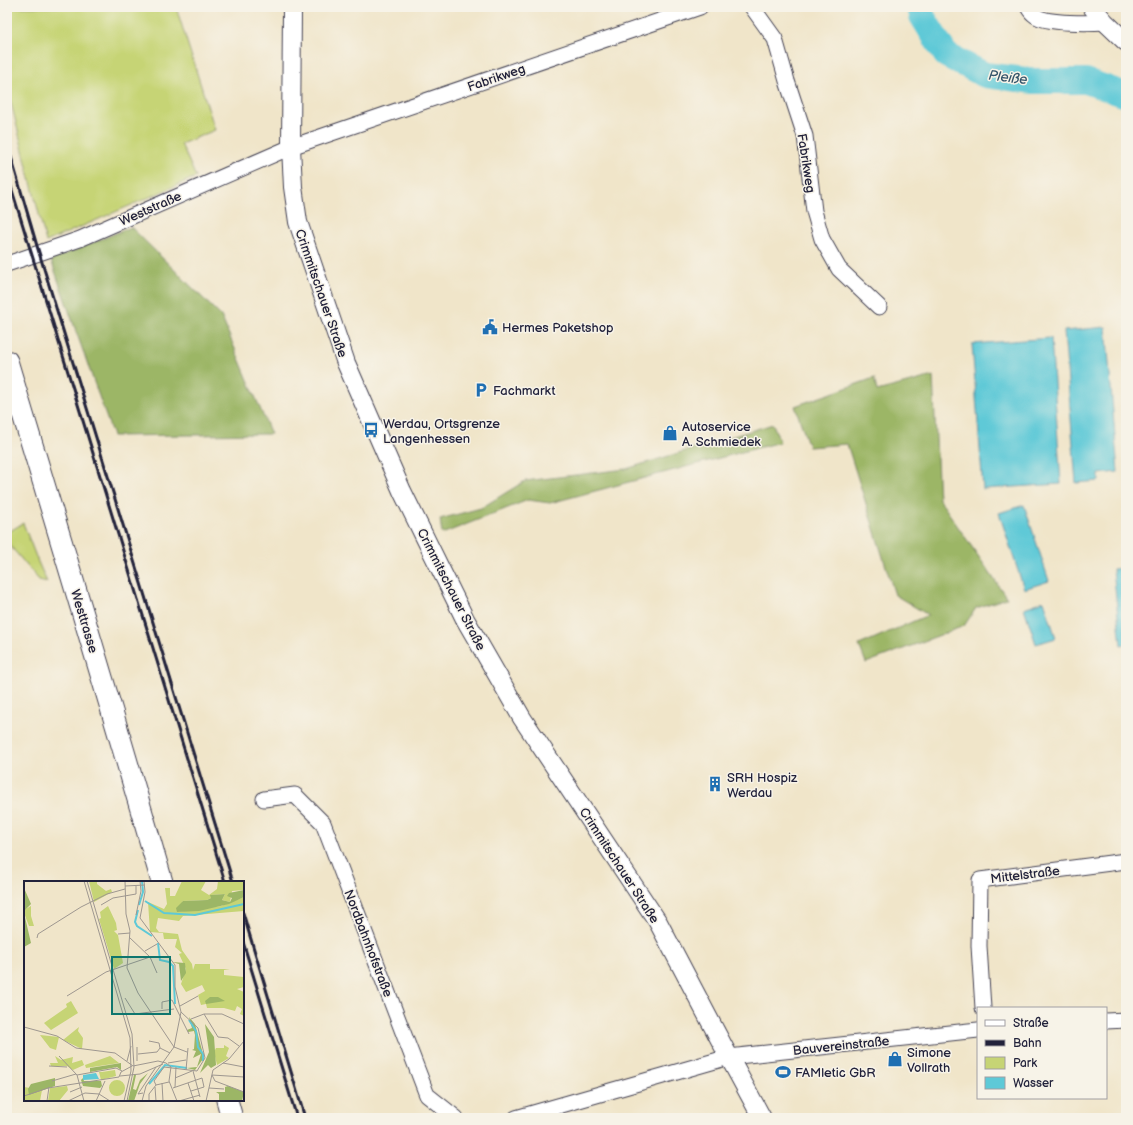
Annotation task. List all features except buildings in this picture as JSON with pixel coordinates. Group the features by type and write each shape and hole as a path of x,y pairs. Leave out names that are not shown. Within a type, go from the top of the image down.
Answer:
{"main road":[{"name":"Westtrasse","path":"7,361 84,621 113,713 162,881"},
{"path":"226,1101 232,1118"}],"street":[{"name":"Crimmitschauer Straße","path":"292,7 291,147 293,187 298,222 346,363 402,491 465,619 522,718 658,922 762,1118"},
{"name":"Fabrikweg","path":"291,147 700,7"},
{"name":"Fabrikweg","path":"752,7 775,39 787,82 805,136 814,211 822,239 839,269 879,307"},
{"path":"1028,7 1037,17 1045,20 1089,23 1105,22"},
{"path":"1092,7 1126,42"},
{"name":"Weststraße","path":"7,264 80,239 291,147"},
{"name":"Nordbahnhofstraße","path":"264,799 295,795 323,823 428,1095 456,1118"},
{"name":"Mittelstraße","path":"982,1007 979,946 980,880 1126,861"},
{"path":"1107,1022 1126,1020"},
{"name":"Bauvereinstraße","path":"729,1057 977,1030"},
{"path":"516,1118 729,1057"}],"green space":[{"path":"7,7 176,7 215,130 181,144 196,177 46,242 7,87"},
{"path":"131,227 221,316 271,434 113,436 51,260"},
{"path":"933,376 939,499 1007,598 976,608 964,626 866,663 859,645 928,615 895,595 847,444 809,447 795,406 874,378 877,391"},
{"path":"773,424 780,442 550,503 528,500 442,534 440,519 481,508 525,481 626,469"},
{"path":"23,523 47,582 39,580 7,542 7,533"}],"water":[{"path":"1106,327 1118,472 1099,474 1099,481 1076,483 1064,331"},
{"path":"1051,338 1061,484 983,489 972,344"},
{"path":"1024,505 1049,581 1024,589 999,513"},
{"path":"1126,568 1126,644 1121,645 1113,569"},
{"path":"1044,601 1056,638 1036,644 1024,608"}],"waterway":[{"name":"Pleiße","path":"920,7 922,16 946,55 985,75 1034,81 1086,81 1126,95"}],"railway":[{"path":"7,143 37,246 233,881"},
{"path":"7,174 225,881"},
{"path":"244,916 305,1118"},
{"path":"244,945 297,1118"}],"place":[{"name":"Hermes Paketshop","path":"490,327"},
{"name":"Fachmarkt","path":"481,390"},
{"name":"Werdau, Ortsgrenze Langenhessen","path":"371,430"},
{"name":"Autoservice A. Schmiedek","path":"670,433"},
{"name":"SRH Hospiz Werdau","path":"715,784"},
{"name":"Simone Vollrath","path":"895,1059"},
{"name":"FAMletic GbR","path":"783,1072"}]}
